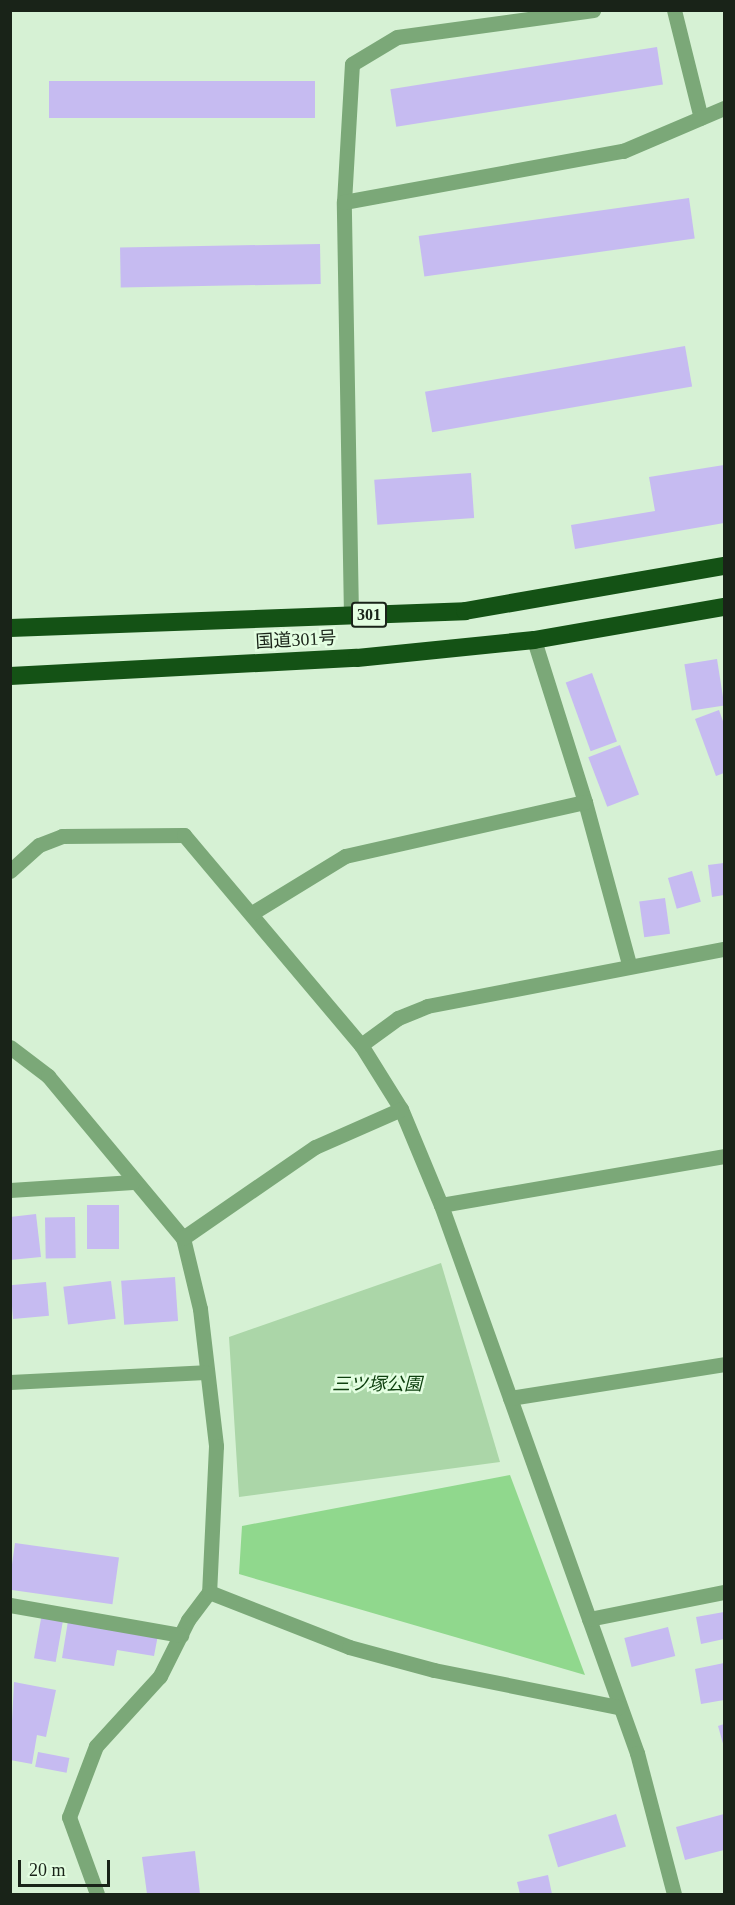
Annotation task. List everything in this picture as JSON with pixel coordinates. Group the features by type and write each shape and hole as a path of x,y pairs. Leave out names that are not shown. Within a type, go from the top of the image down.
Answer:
{"highway":[{"name":"国道301号","path":"10,628 465,611 724,566"},
{"name":"国道301号","path":"10,676 357,658 534,640 724,607"}],"street":[{"path":"351,615 344,202 352,64 397,37 593,10"},
{"path":"674,10 701,118"},
{"path":"344,202 623,151 724,108"},
{"path":"534,640 585,802 629,964"},
{"path":"252,913 345,856 585,802"},
{"path":"10,871 39,845 62,836 174,833 187,837 361,1045 401,1109 441,1205 589,1619 618,1707 637,1753 674,1894"},
{"path":"361,1045 398,1018 427,1006 629,964 724,949"},
{"path":"10,1047 48,1076 133,1182 183,1238 200,1309 216,1446 209,1592 181,1635 160,1676 96,1746 69,1817 97,1894"},
{"path":"183,1238 315,1147 401,1109"},
{"path":"441,1205 724,1156"},
{"path":"10,1190 133,1182"},
{"path":"510,1398 724,1364"},
{"path":"10,1382 206,1372"},
{"path":"209,1592 349,1647 434,1670 618,1707"},
{"path":"589,1619 724,1592"},
{"path":"10,1605 181,1635"}],"green space":[{"name":"三ツ塚公園","path":"441,1263 500,1462 239,1497 229,1337"}],"shaded area":[{"path":"510,1475 585,1675 239,1574 242,1526"}],"building":[{"path":"657,47 663,85 396,127 390,89"},
{"path":"49,81 315,81 315,118 49,118"},
{"path":"689,198 695,239 424,277 419,236"},
{"path":"320,244 321,284 121,287 120,247"},
{"path":"685,346 692,386 432,432 425,392"},
{"path":"724,465 724,523 575,549 571,525 655,511 649,477"},
{"path":"471,473 474,518 377,525 374,480"},
{"path":"717,659 724,705 692,711 684,664"},
{"path":"592,673 617,742 591,751 566,683"},
{"path":"719,710 724,724 724,773 716,776 695,719"},
{"path":"620,745 639,794 607,807 588,757"},
{"path":"724,863 724,895 712,897 708,865"},
{"path":"692,871 701,902 677,909 668,878"},
{"path":"665,898 670,934 644,937 639,902"},
{"path":"87,1205 119,1205 119,1249 87,1249"},
{"path":"36,1214 41,1257 10,1260 10,1217"},
{"path":"75,1217 76,1258 46,1259 45,1218"},
{"path":"175,1277 178,1321 124,1325 121,1281"},
{"path":"111,1281 116,1319 68,1325 63,1287"},
{"path":"46,1282 49,1316 13,1319 10,1285"},
{"path":"15,1543 119,1558 112,1604 10,1590"},
{"path":"724,1612 724,1639 701,1644 696,1617"},
{"path":"42,1613 64,1617 56,1662 34,1658"},
{"path":"68,1621 158,1635 154,1656 117,1650 114,1666 62,1658"},
{"path":"668,1627 675,1656 632,1667 624,1638"},
{"path":"724,1663 724,1700 701,1704 695,1669"},
{"path":"14,1682 56,1690 46,1737 37,1735 32,1764 10,1760"},
{"path":"724,1724 724,1747 718,1726"},
{"path":"38,1752 69,1758 67,1773 35,1767"},
{"path":"616,1814 626,1847 558,1867 548,1835"},
{"path":"724,1814 724,1850 685,1860 676,1827"},
{"path":"195,1851 200,1894 147,1894 142,1857"},
{"path":"548,1875 552,1894 520,1894 517,1882"}]}
